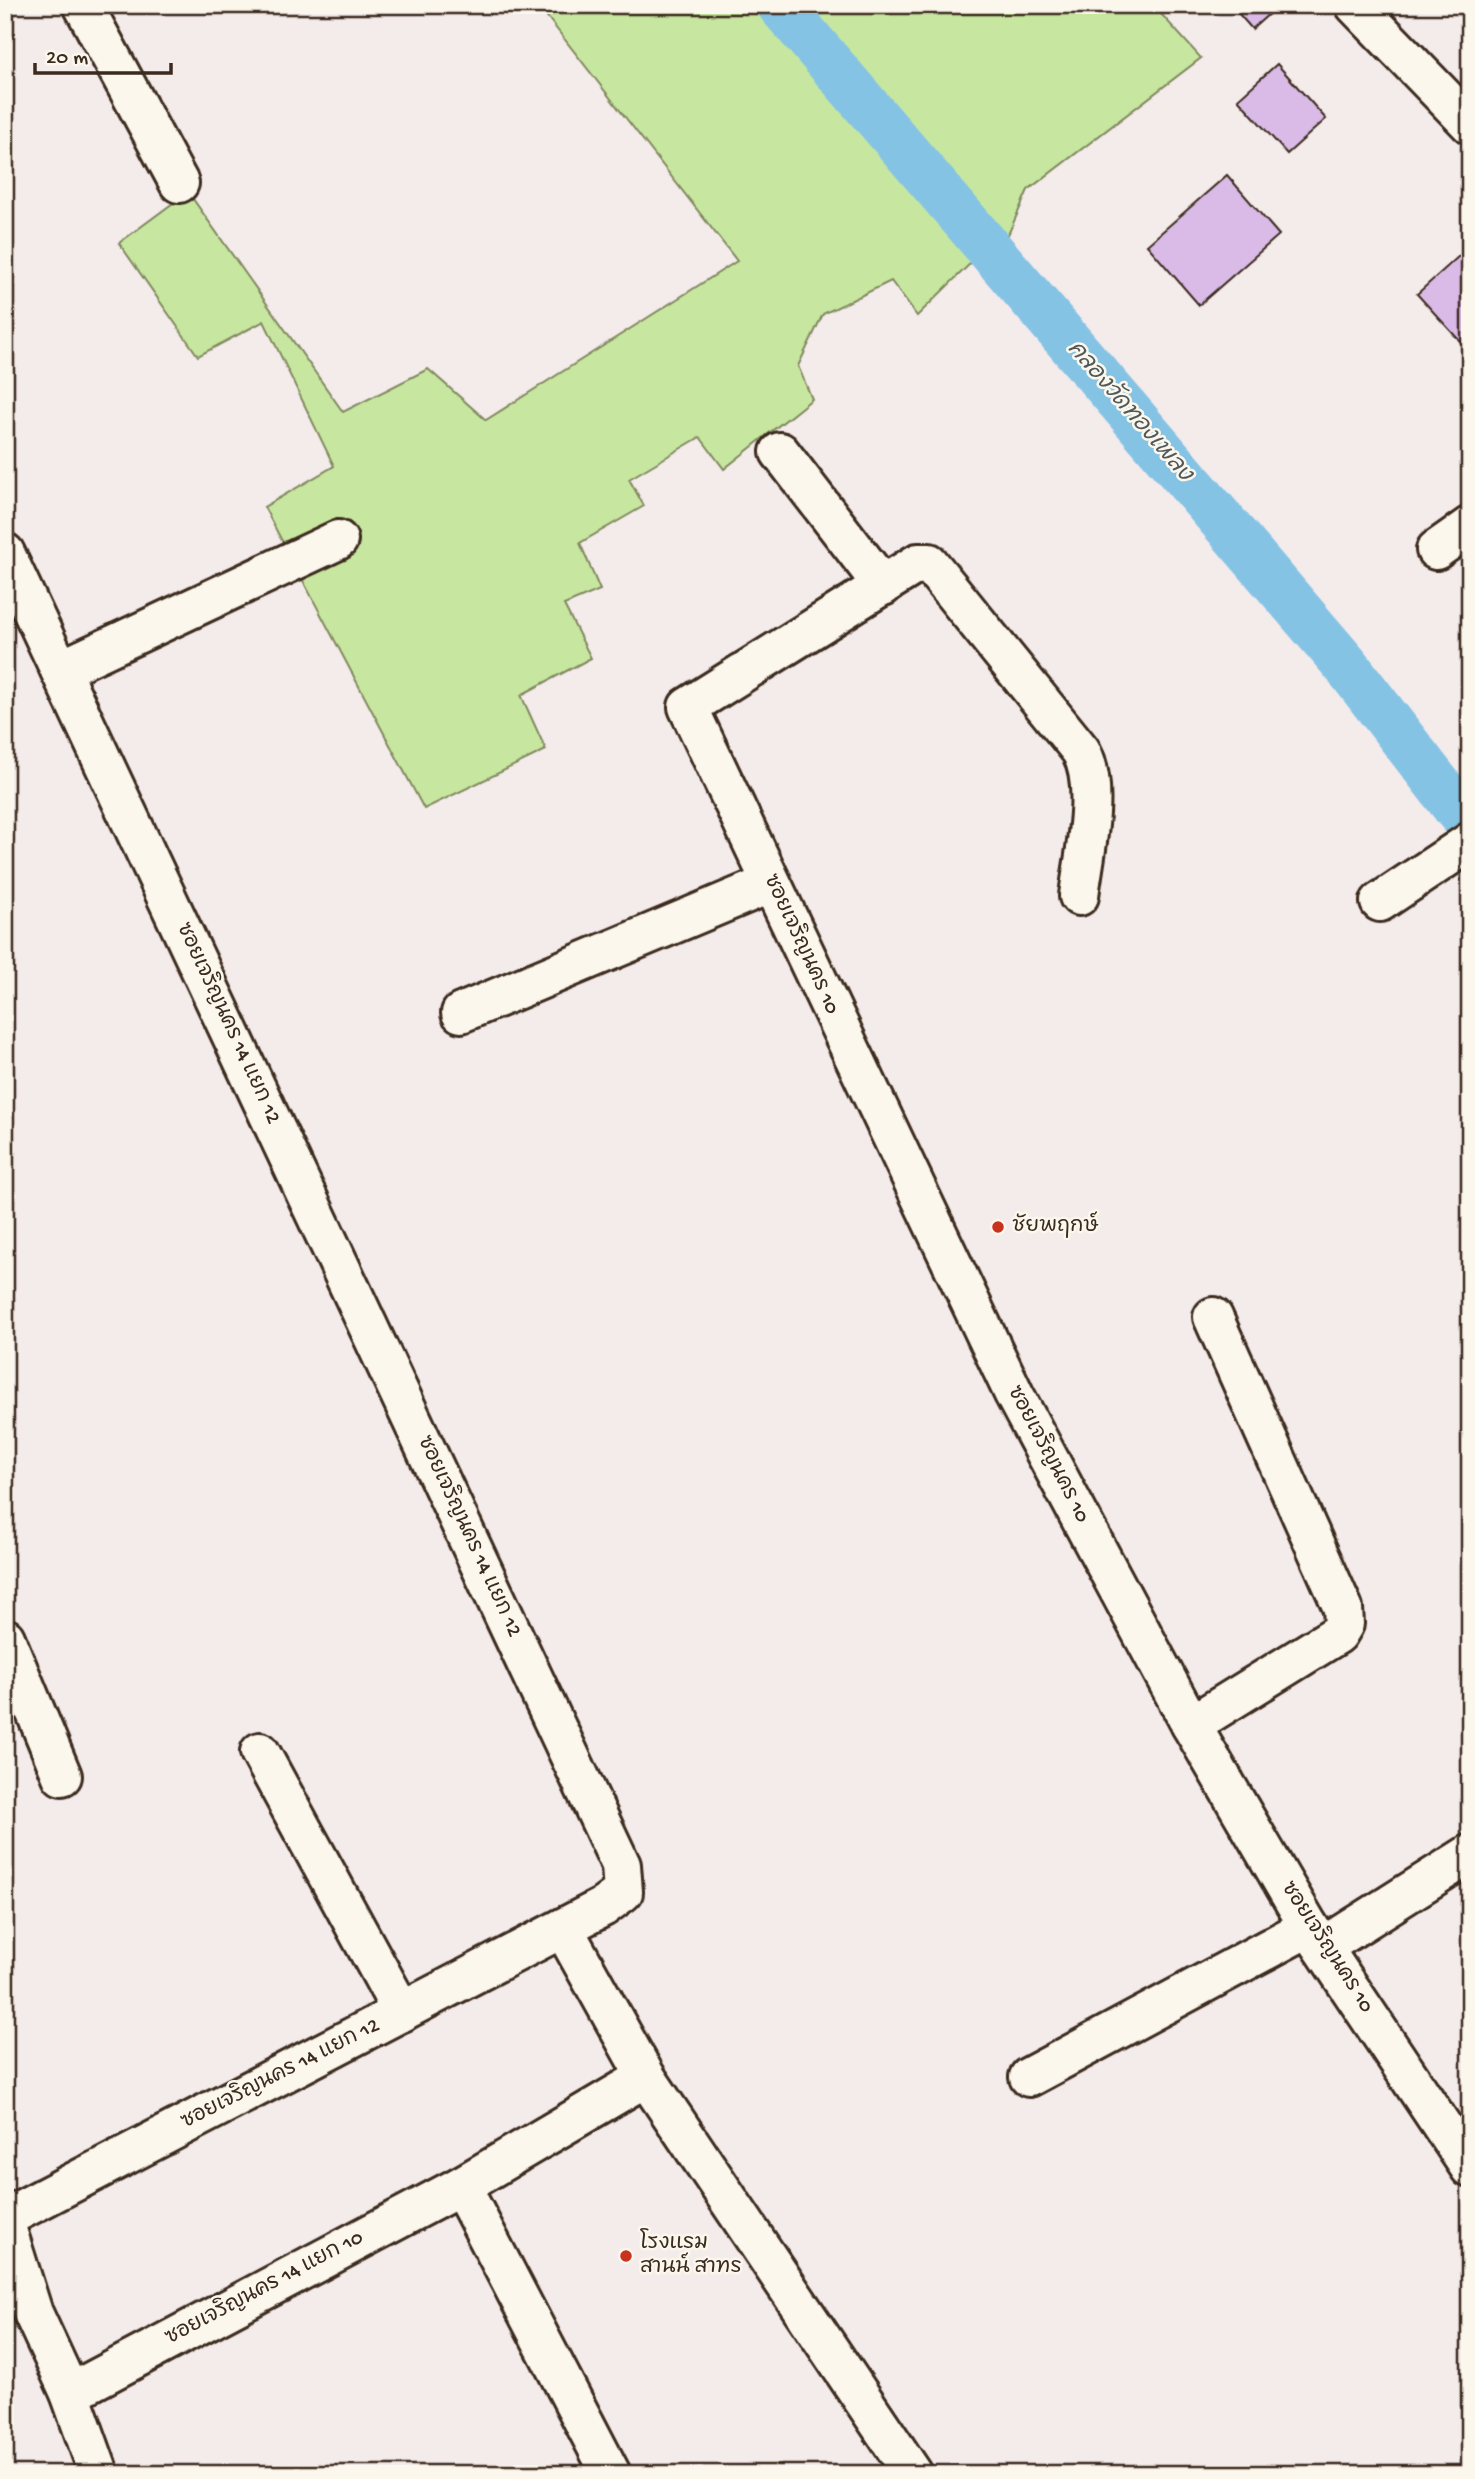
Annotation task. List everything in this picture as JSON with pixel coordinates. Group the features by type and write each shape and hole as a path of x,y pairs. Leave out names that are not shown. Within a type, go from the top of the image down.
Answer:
{"street":[{"path":"83,5 179,183"},
{"path":"1355,5 1470,124"},
{"path":"780,452 883,586 918,564 929,563 1082,751 1089,765 1091,784 1079,896"},
{"path":"1436,550 1470,526"},
{"path":"60,670 338,540"},
{"name":"ซอยเจริญนคร 14 แยก 12","path":"5,553 621,1865 623,1892 603,1907 5,2218"},
{"name":"ซอยเจริญนคร 10","path":"883,586 688,707 1013,1394 1191,1725 1316,1937 1470,2168"},
{"path":"1380,902 1467,844"},
{"path":"461,1013 771,883"},
{"path":"1191,1725 1338,1634 1344,1623 1343,1608 1213,1317"},
{"path":"5,1638 62,1776"},
{"path":"260,1752 402,2012"},
{"path":"1029,2077 1316,1937 1470,1854"},
{"path":"563,1928 646,2077 914,2474"},
{"name":"ซอยเจริญนคร 14 แยก 10","path":"70,2393 461,2186 646,2077"},
{"path":"461,2186 611,2474"},
{"path":"5,2224 19,2319 70,2393 99,2474"}],"green space":[{"path":"538,5 769,5 980,254 917,316 891,281 823,314 798,366 812,399 724,469 700,437 629,479 644,506 580,543 600,590 564,605 591,658 521,695 546,750 424,809 264,507 334,466 264,321 198,356 119,243 188,192 343,412 428,369 486,420 737,261"},
{"path":"805,5 1153,5 1201,58 1028,190 1007,237"}],"building":[{"path":"1231,5 1279,5 1252,29"},
{"path":"1277,64 1326,119 1287,154 1238,99"},
{"path":"1227,175 1279,235 1199,305 1147,245"},
{"path":"1470,246 1470,324 1467,327 1470,330 1469,351 1417,294"}],"waterway":[{"name":"คลองวัดทองเพลง","path":"780,5 1345,664 1470,826"}],"place":[{"name":"ชัยพฤกษ์","path":"998,1227"},
{"name":"โรงแรม สานน์ สาทร","path":"626,2256"}]}
